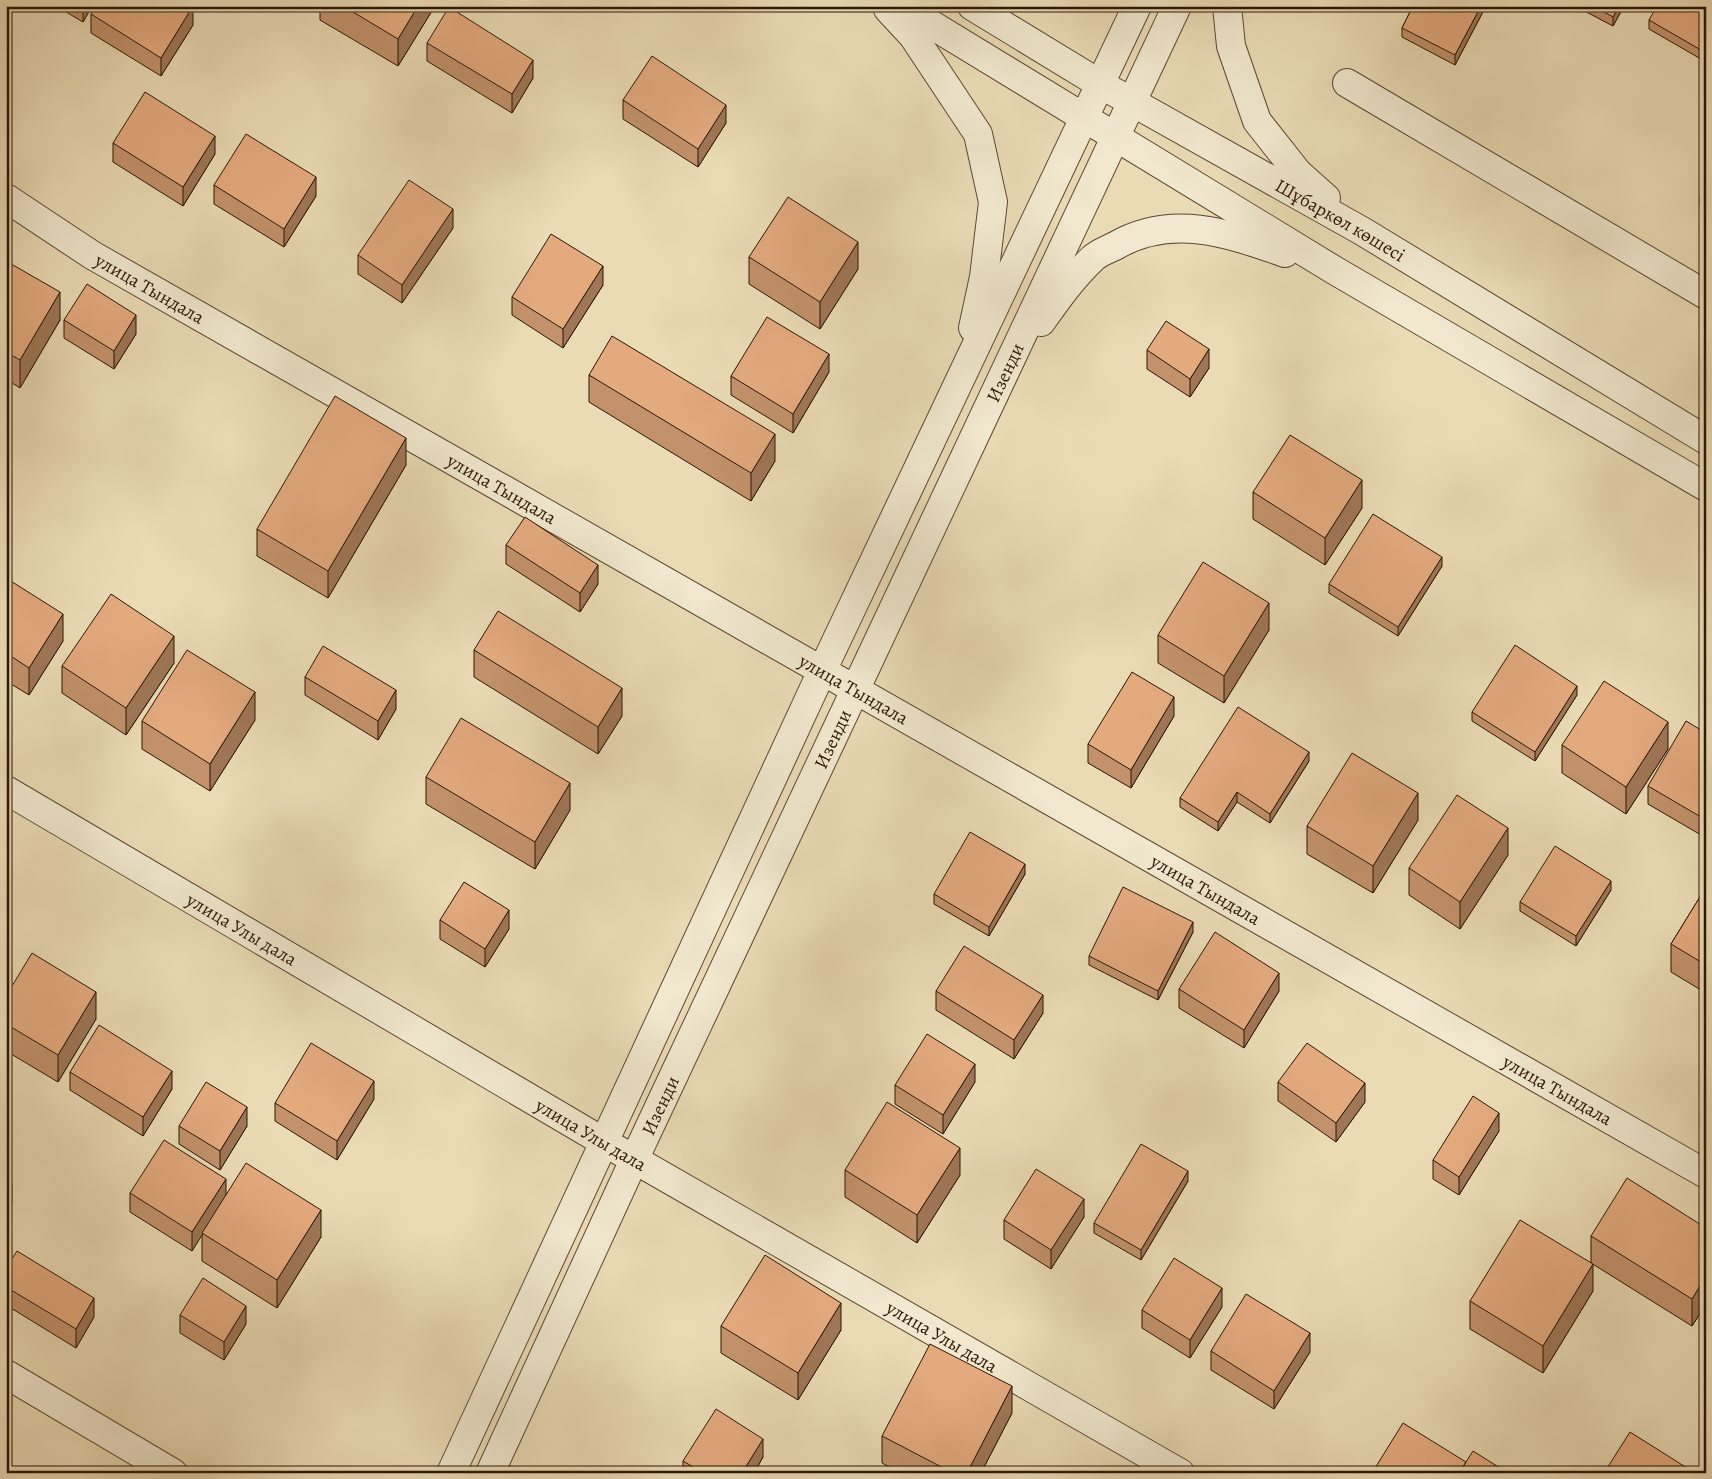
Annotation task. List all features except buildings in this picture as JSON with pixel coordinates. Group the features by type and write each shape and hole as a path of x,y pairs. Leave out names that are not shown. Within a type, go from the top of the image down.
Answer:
{"street":[{"path":"885,6 913,36 978,134 993,202 984,277 962,378"},
{"path":"901,6 1334,270 1706,487"},
{"name":"Шұбаркөл көшесі","path":"972,6 1100,84 1362,231 1706,440"},
{"name":"Изенди","path":"451,1473 822,671 1137,6"},
{"name":"Изенди","path":"490,1473 634,1160 1177,6"},
{"path":"1227,6 1231,46 1257,121 1298,173 1362,231"},
{"path":"1347,83 1706,295"},
{"name":"улица Тындала","path":"6,198 92,255 1706,1174"},
{"path":"1001,378 1059,296 1093,258 1130,236 1180,227 1230,234 1334,270"},
{"name":"улица Улы дала","path":"6,790 634,1160 1180,1473"},
{"path":"6,1374 173,1473"}]}
